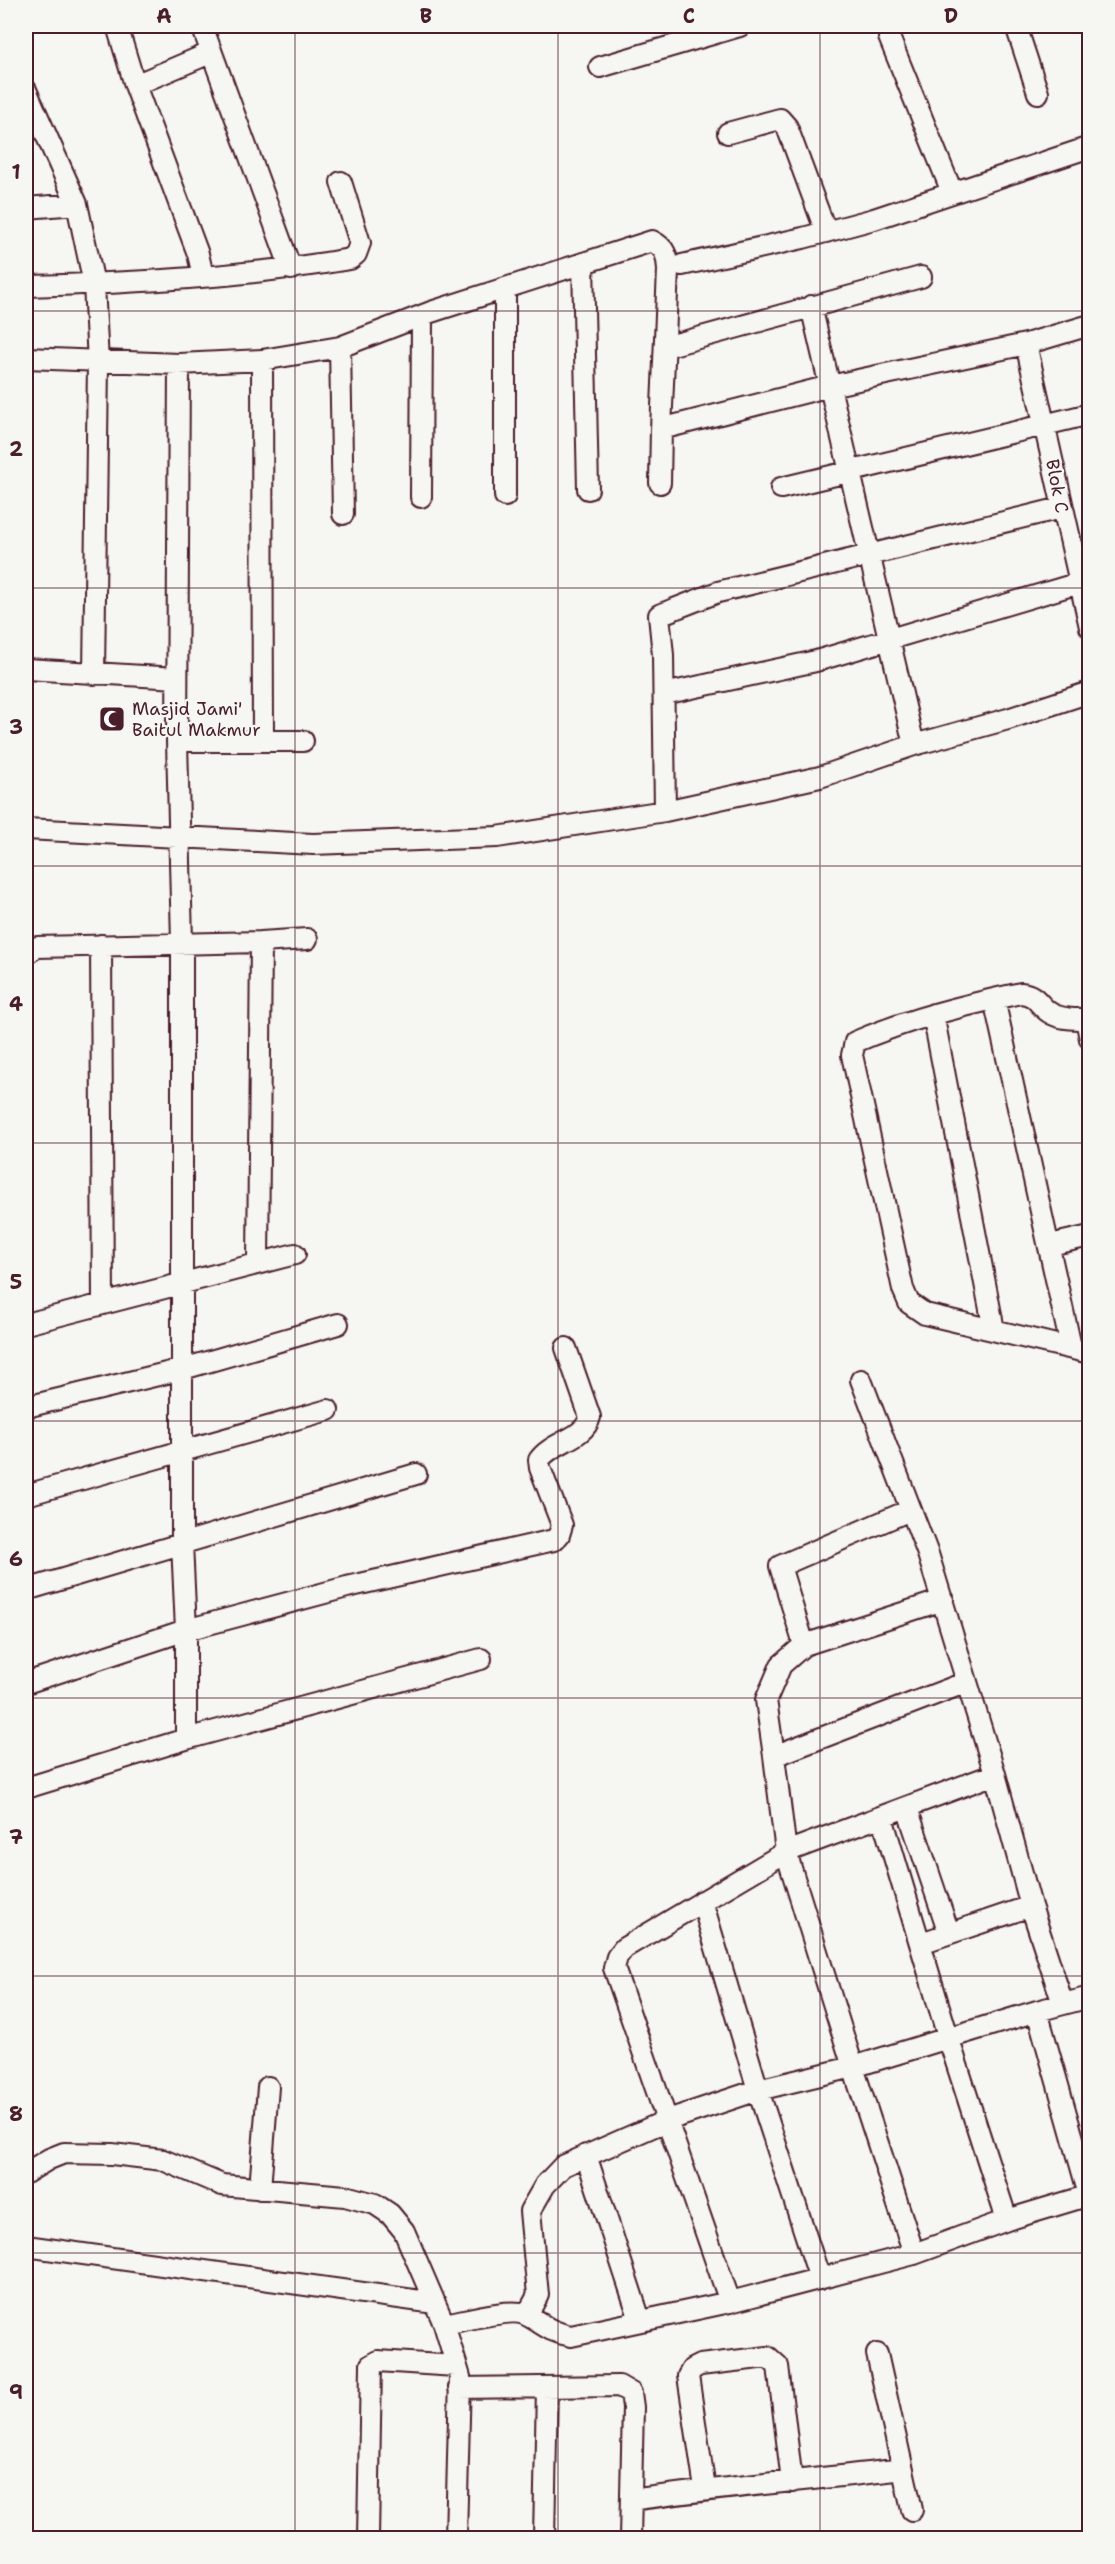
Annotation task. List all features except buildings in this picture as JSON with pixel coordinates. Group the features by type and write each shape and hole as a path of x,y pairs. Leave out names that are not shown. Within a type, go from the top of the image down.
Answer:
{"street":[{"path":"117,26 135,85 198,254 203,276"},
{"path":"202,26 291,269"},
{"path":"600,67 740,26"},
{"path":"891,26 889,37 952,192"},
{"path":"1016,26 1038,93"},
{"path":"135,85 210,53"},
{"path":"26,90 35,131 77,204 94,284 98,363 94,674"},
{"path":"728,133 771,120 780,120 787,127 826,232"},
{"path":"682,266 826,232 1089,147"},
{"path":"26,286 94,284 291,269 350,259 356,254 360,243 341,182"},
{"path":"26,208 77,204"},
{"path":"26,358 98,363 179,364 261,360 340,347 422,316 652,241 661,245 666,253 669,270 660,483"},
{"path":"583,263 588,489"},
{"path":"665,346 921,278"},
{"path":"505,289 505,496"},
{"path":"811,306 914,745"},
{"path":"421,497 422,316"},
{"path":"661,429 830,386 1026,344 1089,325"},
{"name":"Blok C","path":"1026,344 1089,627"},
{"path":"340,347 343,514"},
{"path":"261,360 263,740"},
{"path":"179,364 177,741 182,942 184,1284 182,1543 186,1630 186,1739"},
{"path":"781,488 1089,414"},
{"path":"665,811 663,655 659,615 718,592 1061,508"},
{"path":"664,694 816,661 1079,583"},
{"path":"26,669 177,678"},
{"path":"26,829 313,844 497,837 665,811 820,777 914,745 1008,719 1089,692"},
{"path":"177,741 303,741"},
{"path":"26,954 37,947 307,939"},
{"path":"258,1262 261,942"},
{"path":"101,945 103,1302"},
{"path":"994,999 1050,1245 1080,1350 925,1314 909,1303 903,1289 852,1055 855,1042 933,1014 994,999 1021,993 1032,994 1051,1013 1065,1018 1088,1018 1089,1039"},
{"path":"933,1014 994,1330"},
{"path":"1050,1245 1089,1236"},
{"path":"26,1324 103,1302 184,1284 258,1262 295,1254"},
{"path":"26,1407 183,1369 338,1324"},
{"path":"26,1683 186,1630 347,1587 554,1540 559,1535 562,1525 539,1460 545,1452 588,1426 590,1417 566,1348"},
{"path":"861,1380 928,1554 943,1600 995,1774 1031,1906 1063,2004"},
{"path":"26,1495 183,1453 328,1410"},
{"path":"26,1590 416,1474"},
{"path":"804,1645 780,1566 910,1510"},
{"path":"914,2254 786,1852 766,1700 780,1665 804,1645 943,1600"},
{"path":"26,1788 186,1739 481,1659"},
{"path":"774,1756 967,1682"},
{"path":"730,2302 614,1968 617,1957 624,1948 786,1852 995,1774"},
{"path":"907,1808 949,1933"},
{"path":"882,1817 948,2037 1007,2220"},
{"path":"702,1901 758,2090 820,2279"},
{"path":"921,1943 1031,1906"},
{"path":"524,2314 538,2295 530,2211 545,2185 563,2166 668,2120 758,2090 853,2067 1089,1997"},
{"path":"448,2324 511,2312 524,2314 555,2334 571,2337 730,2302 914,2254 1007,2220 1089,2195 1037,2011"},
{"path":"260,2189 268,2087"},
{"path":"26,2173 64,2153 87,2152 164,2160 222,2185 345,2196 375,2204 390,2214 404,2231 435,2303 448,2324 459,2388 456,2538"},
{"path":"586,2155 640,2320"},
{"path":"26,2246 435,2303"},
{"path":"877,2354 912,2510"},
{"path":"705,2489 688,2376 692,2368 700,2365 768,2357 778,2367 792,2482"},
{"path":"368,2538 371,2365 378,2361 456,2366"},
{"path":"459,2388 620,2386 630,2393 633,2407 630,2538"},
{"path":"544,2538 547,2387"},
{"path":"631,2500 705,2489 903,2469"}],"place":[{"name":"Masjid Jami' Baitul Makmur","path":"112,719"}]}
